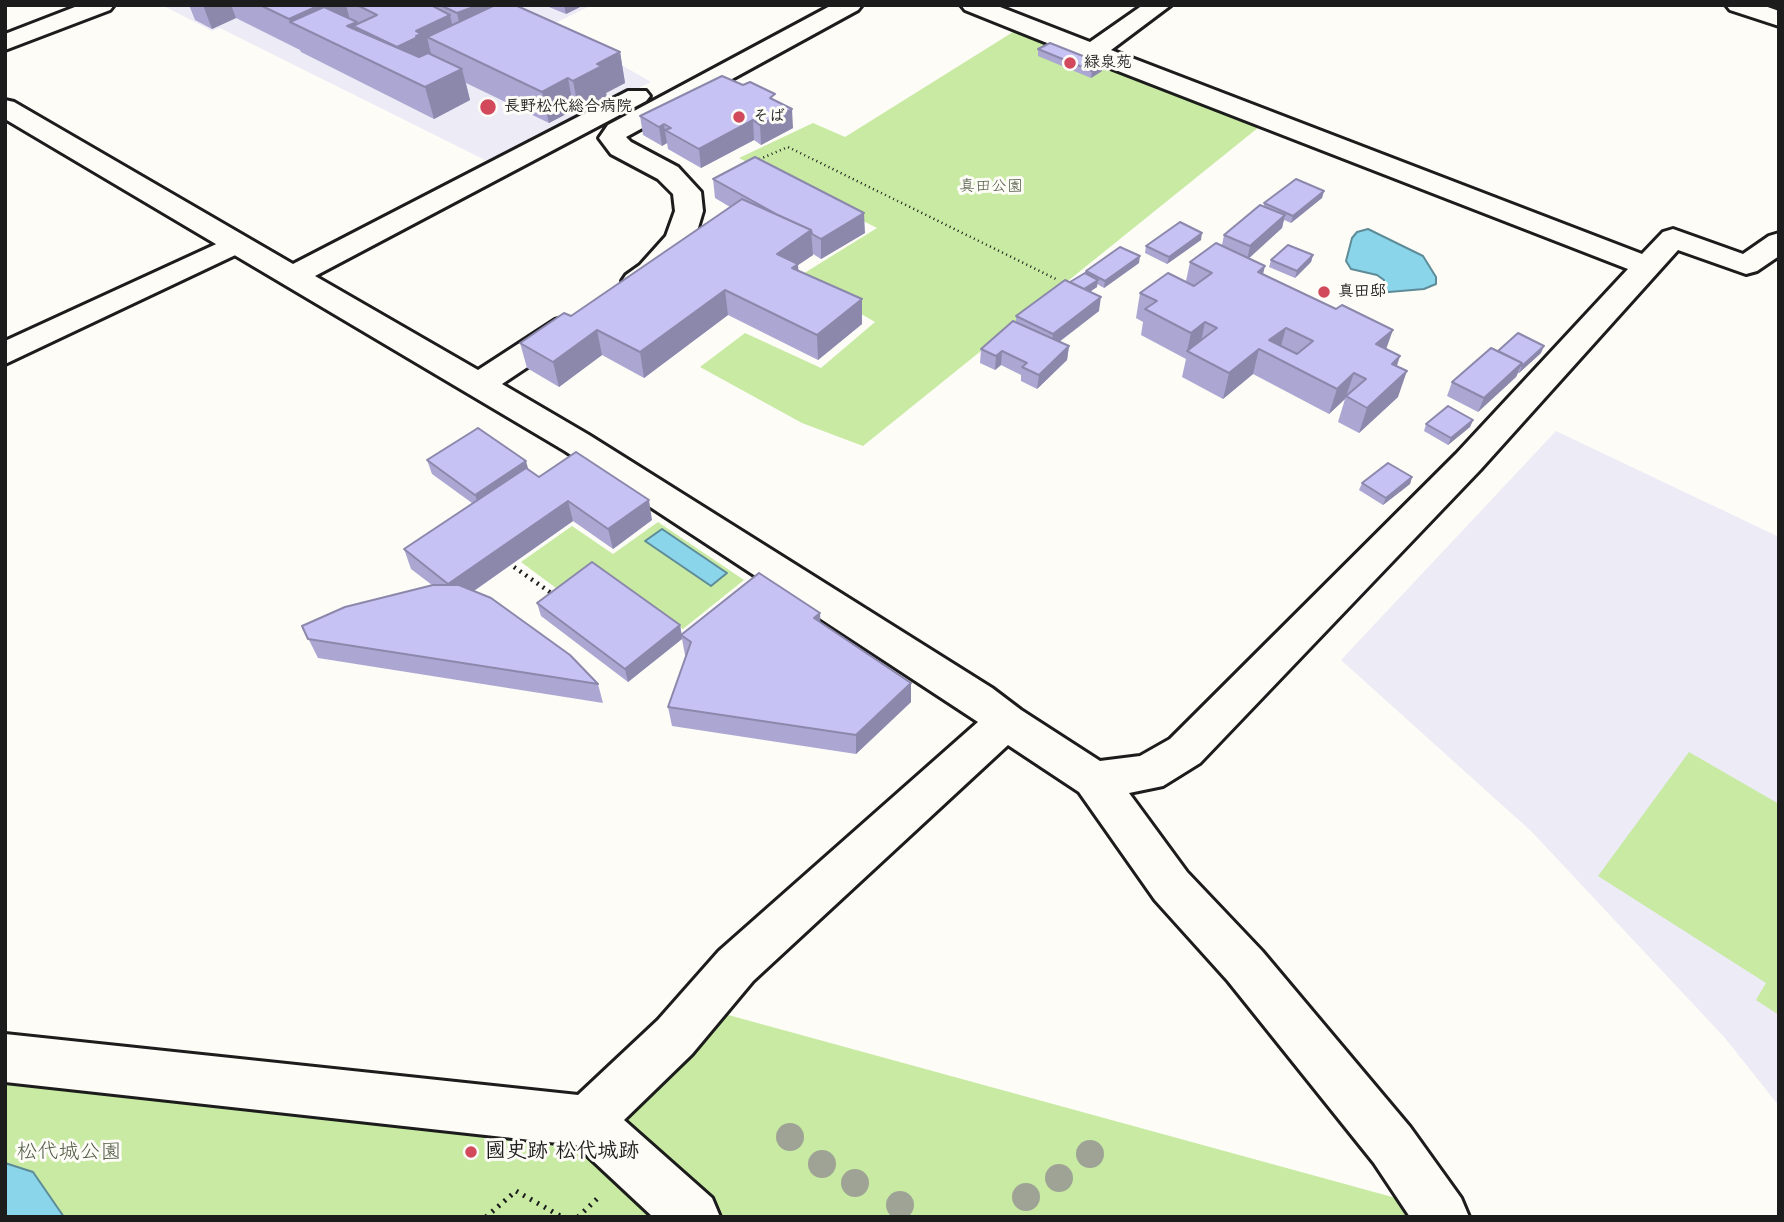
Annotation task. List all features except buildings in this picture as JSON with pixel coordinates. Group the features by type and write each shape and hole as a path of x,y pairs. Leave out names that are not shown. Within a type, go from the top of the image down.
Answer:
{"street":[{"path":"5,43 102,5"},
{"path":"292,276 811,5"},
{"path":"617,294 652,271 680,238 689,211 687,191 668,173 621,148 612,138 617,131 850,5"},
{"path":"973,5 1647,266"},
{"path":"1091,52 1159,5"},
{"path":"1738,5 1779,19"},
{"path":"5,108 600,458 967,691 1006,722 1094,779 1171,886 1245,966 1392,1145 1442,1217"},
{"path":"1094,779 1148,774 1185,751 1468,462 1673,238 1746,265 1779,242"},
{"path":"5,354 236,243"},
{"path":"477,386 593,309"},
{"path":"587,1121 675,1037 736,966 1006,722"},
{"path":"5,1058 587,1121 693,1217"}],"path":[{"path":"750,164 788,147 1058,280"},
{"path":"514,567 557,598"},
{"path":"486,1217 516,1191 562,1217"}],"shaded area":[{"name":"長野松代総合病院","path":"162,5 592,5 545,28 585,44 651,82 546,132 534,143 493,164 220,28 212,31"},
{"path":"1556,431 1779,537 1779,1106 1725,1038 1532,832 1341,660"}],"green space":[{"name":"真田公園","path":"1013,32 1259,127 863,446 802,423 700,367 745,333 821,368 875,322 798,277 877,228 739,158 813,123 845,137"},
{"path":"658,522 744,580 683,629 599,569 564,594 521,562 572,526 613,554"},
{"path":"1689,752 1779,804 1779,1015 1756,1000 1766,983 1598,876"},
{"path":"721,1013 1396,1198 1411,1205 1419,1217 724,1217 617,1114"},
{"name":"松代城公園","path":"5,1083 574,1140 657,1217 5,1217"}],"water":[{"path":"1368,229 1423,256 1436,277 1436,284 1424,289 1389,292 1384,290 1384,280 1377,275 1351,269 1346,261 1352,238 1357,232"},
{"path":"662,529 727,573 711,586 645,541"},
{"path":"5,1163 33,1172 64,1217 5,1217"}],"place":[{"name":"緑泉苑","path":"1070,63"},
{"name":"長野松代総合病院","path":"488,107"},
{"name":"そば","path":"739,117"},
{"name":"真田邸","path":"1324,292"},
{"name":"國史跡 松代城跡","path":"471,1152"}]}
